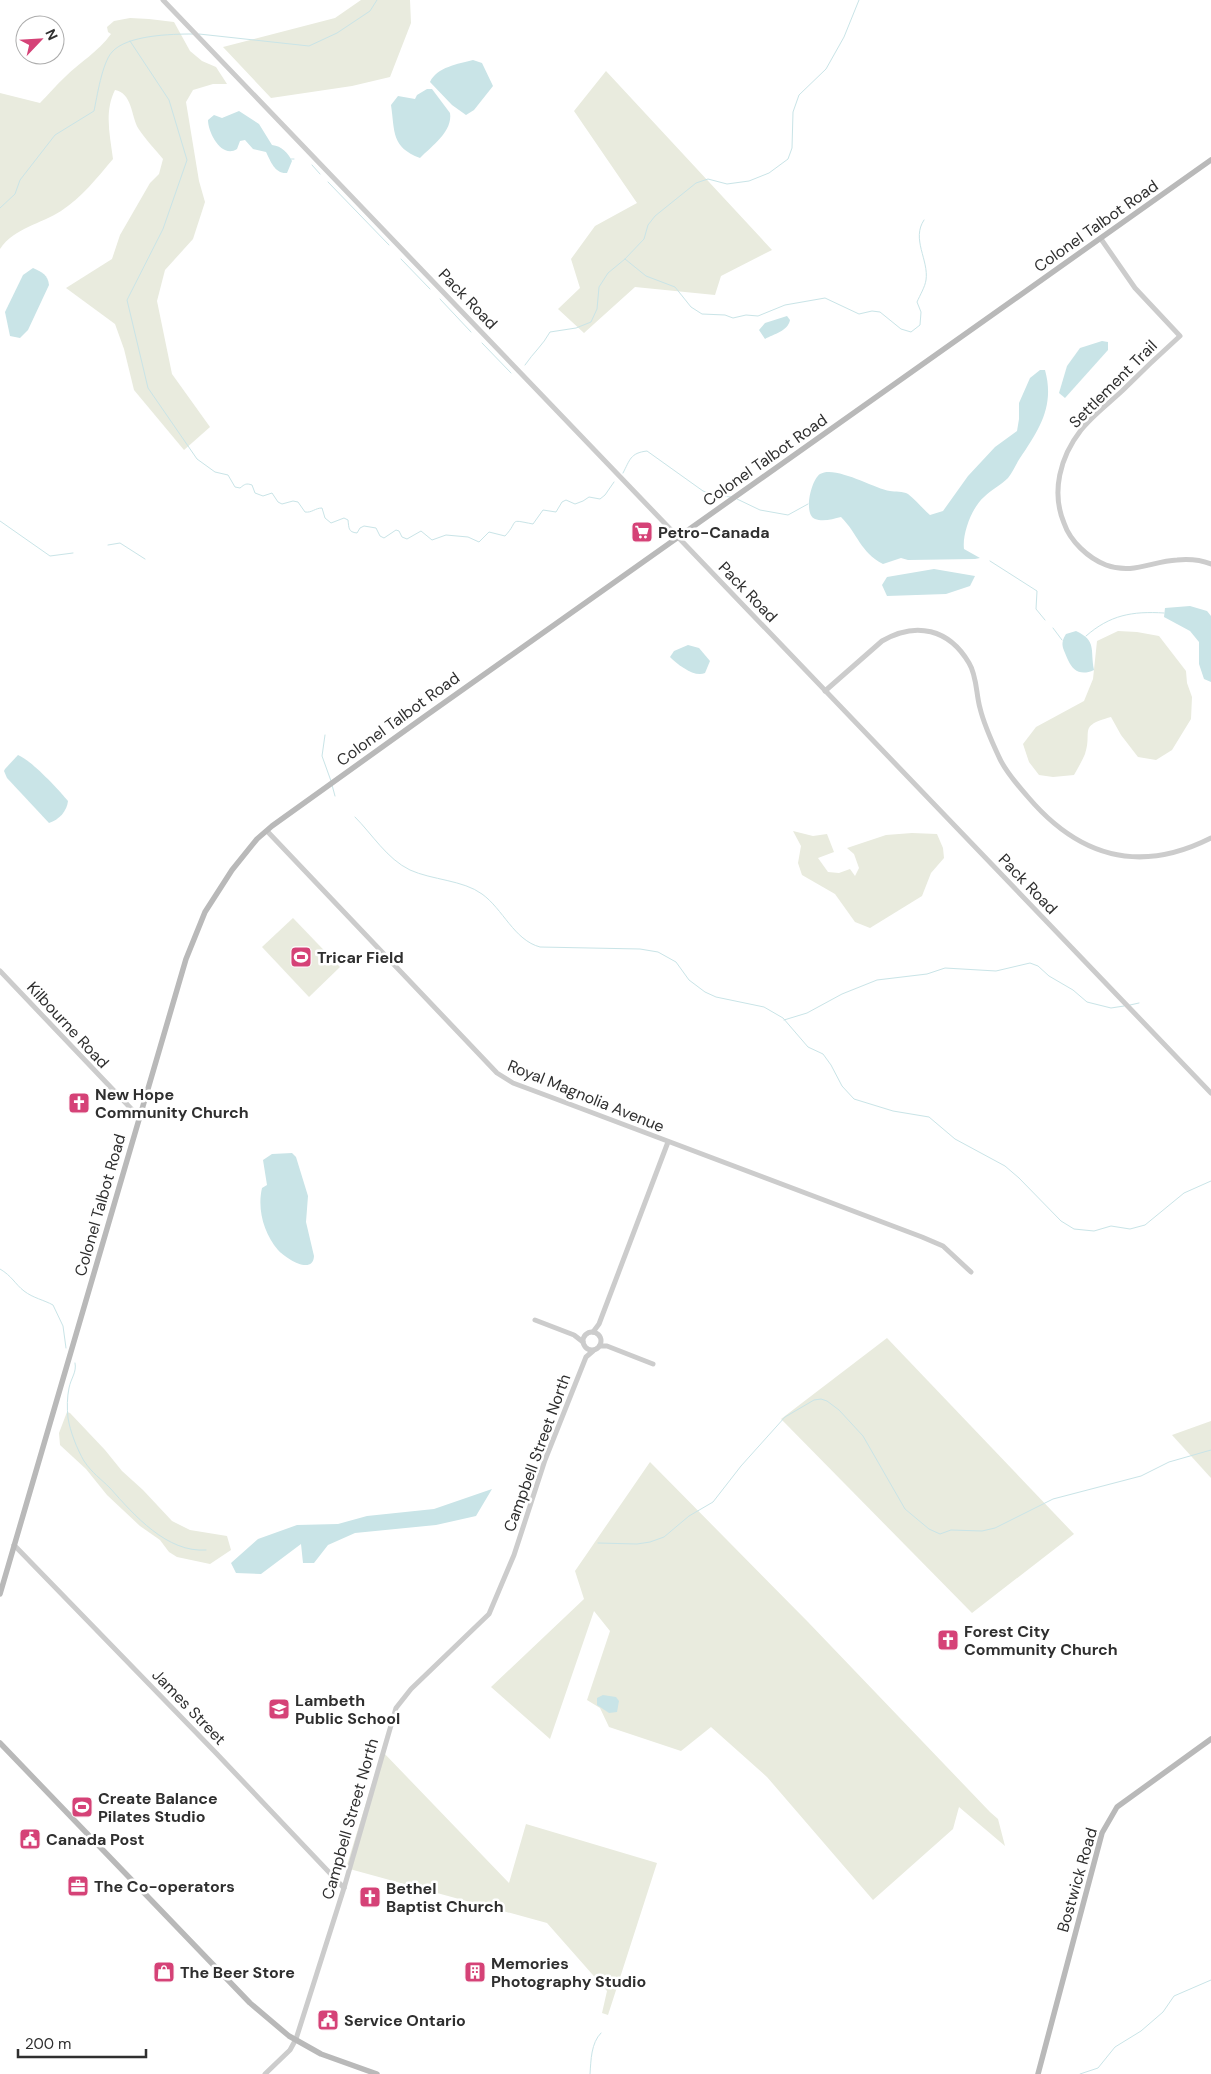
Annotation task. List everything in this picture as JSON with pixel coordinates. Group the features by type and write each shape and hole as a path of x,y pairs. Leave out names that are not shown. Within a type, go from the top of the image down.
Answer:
{"main road":[{"name":"Colonel Talbot Road","path":"0,1594 186,959 200,922 232,870 257,839 424,717 1211,160"},
{"name":"Bostwick Road","path":"1038,2074 1102,1833 1117,1807 1211,1739"},
{"path":"0,1743 250,2003 289,2036 321,2054 377,2074"}],"street":[{"name":"Pack Road","path":"162,0 1211,1093"},
{"name":"Settlement Trail","path":"1101,239 1134,288 1180,336 1080,431 1063,462 1056,494 1066,529 1092,558 1107,565 1139,568 1176,560 1203,561 1211,564"},
{"path":"825,690 882,641 891,636 910,630 923,630 942,635 958,649 970,664 982,716 1000,759 1009,775 1045,817 1087,846 1110,854 1129,857 1164,856 1192,848 1211,838"},
{"name":"Royal Magnolia Avenue","path":"267,831 497,1073 513,1083 922,1237 943,1246 970,1272"},
{"name":"Kilbourne Road","path":"0,971 140,1118"},
{"path":"535,1320 574,1335 583,1342 586,1348 593,1351 598,1349 599,1324 668,1142"},
{"path":"574,1335 586,1334 598,1338 607,1346 653,1364"},
{"path":"583,1342 586,1334"},
{"name":"Campbell Street North","path":"265,2074 290,2050 296,2039 344,1888 396,1708 411,1689 489,1614 514,1556 545,1460 586,1357 586,1348"},
{"name":"Campbell Street North","path":"586,1357 593,1351"},
{"name":"James Street","path":"14,1545 344,1888"}],"shaded area":[{"path":"361,0 410,0 411,23 390,77 352,86 271,98 223,47 335,18"},
{"path":"130,18 174,22 190,51 202,61 216,67 227,84 213,84 193,90 186,102 199,181 205,202 193,239 165,270 157,301 172,374 210,427 184,450 134,390 124,349 115,324 66,288 112,259 120,235 150,183 159,174 163,159 138,128 125,95 115,90 110,107 109,132 113,159 89,187 69,206 53,216 20,231 0,249 0,93 40,103 106,40 111,34 108,32 107,27 114,21"},
{"path":"606,71 772,250 721,276 715,295 635,287 584,333 558,309 580,288 571,259 595,226 637,203 574,111"},
{"path":"1118,631 1159,636 1186,671 1187,683 1192,697 1191,719 1172,750 1156,760 1138,757 1121,735 1111,717 1100,720 1094,723 1088,730 1085,754 1074,775 1053,777 1039,775 1029,762 1023,744 1036,727 1084,701 1093,679 1097,641"},
{"path":"793,831 813,836 827,834 834,852 818,858 828,872 839,873 850,869 855,876 859,868 854,854 847,848 886,835 937,834 943,848 944,858 931,873 922,896 870,928 855,922 835,894 802,875 798,863 801,846"},
{"name":"Tricar Field","path":"293,918 340,967 309,997 262,947"},
{"path":"887,1338 1074,1534 972,1613 781,1419"},
{"path":"67,1412 172,1521 190,1530 227,1536 231,1550 210,1564 177,1557 169,1552 160,1540 140,1526 107,1495 86,1469 60,1445 59,1433"},
{"path":"1211,1421 1211,1478 1172,1435"},
{"path":"650,1462 998,1819 1005,1846 959,1807 953,1829 873,1900 767,1777 711,1727 681,1751 609,1727 600,1708 587,1700 610,1631 594,1611 550,1739 491,1687 584,1599 575,1571"},
{"path":"382,1751 509,1883 526,1824 657,1863 608,2015 602,2013 607,1991 547,1923 346,1868"}],"water":[{"path":"473,60 482,63 493,86 474,110 466,115 452,105 430,82 433,77 443,70"},
{"path":"427,89 432,89 450,113 450,120 441,138 420,158 411,154 399,144 394,131 391,105 398,96 415,99 417,95"},
{"path":"239,111 259,124 272,145 282,148 289,155 292,161 287,173 279,172 266,152 253,149 245,140 240,141 237,149 226,151 213,138 208,120 214,115 222,118"},
{"path":"33,268 44,274 49,285 28,330 20,338 10,336 5,312 23,275"},
{"path":"787,316 790,320 787,327 765,339 759,330 765,323"},
{"path":"1102,341 1108,342 1108,350 1065,398 1059,393 1067,366 1080,348"},
{"path":"1040,370 1045,370 1048,395 1039,427 1008,478 980,501 966,529 964,549 980,558 908,560 901,558 883,564 869,554 841,517 821,520 811,516 809,504 811,490 817,477 827,472 835,472 890,491 906,493 930,515 943,511 968,476 995,447 1017,431 1019,403 1030,378"},
{"path":"934,569 975,576 970,586 946,594 887,596 882,585 887,577"},
{"path":"1190,606 1207,611 1211,616 1211,682 1204,679 1199,664 1199,642 1190,631 1164,617 1165,608"},
{"path":"1076,631 1090,642 1094,670 1089,672 1085,673 1075,670 1068,660 1063,647 1066,634"},
{"path":"688,645 699,648 710,661 705,673 696,674 682,667 670,657 674,651"},
{"path":"18,755 37,769 68,801 64,812 53,822 49,823 7,778 4,771"},
{"path":"292,1153 296,1157 308,1196 306,1222 314,1256 309,1265 298,1264 278,1250 265,1229 261,1213 262,1188 267,1185 263,1160 272,1154"},
{"path":"492,1489 476,1516 436,1525 355,1533 328,1545 314,1563 303,1563 301,1544 261,1574 236,1573 231,1563 258,1539 297,1525 338,1524 367,1516 434,1509"},
{"path":"603,1695 616,1697 619,1701 617,1712 609,1713 597,1705 597,1698"}],"waterway":[{"path":"199,34 309,46 337,33 370,11 377,0"},
{"path":"525,365 550,332 576,328 591,322 597,309 599,287 608,273 644,239 648,225 655,216 696,183 708,179 727,184 749,181 769,173 788,159 792,148 793,112 799,95 826,69 844,37 859,0"},
{"path":"0,208 15,194 20,180 55,135 94,111 105,64 112,52 119,46 138,39 162,35 193,34"},
{"path":"130,41 169,100 187,160 163,229 127,300 148,388 197,459 215,472 228,475 235,487 240,488 246,484 252,485 255,493 263,496 272,493 278,502 282,504 293,501 298,502 305,512 322,508 325,518 331,523 344,518 348,520 349,529 352,532 357,533 364,526 376,528 380,536 384,538 396,530 399,531 402,537 407,539 421,531 432,540 446,535 468,537 479,542 489,532 505,536 515,522 533,524 543,510 556,512 562,502 566,500 575,504 589,497 600,499 614,482"},
{"path":"312,165 320,174"},
{"path":"328,182 389,245"},
{"path":"625,259 646,276 675,287 691,307 702,314 725,315 733,318 746,315 758,316 785,305 825,298 859,314 872,311 880,312 901,329 911,332 920,325 921,312 917,302 926,280 919,235 920,227 924,220"},
{"path":"401,259 430,289"},
{"path":"440,299 471,332"},
{"path":"482,343 511,373"},
{"path":"623,473 634,455 647,451 703,491 713,495 731,497"},
{"path":"737,499 760,510 788,515 808,504"},
{"path":"0,521 50,556 73,553"},
{"path":"108,545 120,543 145,559"},
{"path":"990,561 1037,591 1036,609 1045,620"},
{"path":"1086,636 1104,623 1122,616 1142,613 1164,613"},
{"path":"1053,628 1062,640"},
{"path":"325,735 322,756 331,781"},
{"path":"332,785 335,796"},
{"path":"355,817 387,853 402,865 410,870 474,889 489,900 516,931 531,943 540,947 640,949 658,952 676,962 689,980 705,992 716,997 764,1007 783,1018 808,1047 823,1054 842,1086 854,1099 893,1111 929,1117 955,1139 1005,1166 1061,1221 1074,1229 1094,1231 1111,1226 1130,1229 1145,1225 1184,1193 1211,1181"},
{"path":"784,1020 807,1013 842,994 877,980 927,974 945,968 996,971 1030,963 1038,966 1049,976 1073,990 1087,1002 1111,1008 1124,1006"},
{"path":"1130,1005 1139,1003"},
{"path":"0,1269 8,1274 27,1293 53,1305 63,1326 66,1348"},
{"path":"75,1363 68,1395 68,1418 74,1440 84,1461 130,1510 152,1530 178,1545 206,1550"},
{"path":"598,1543 637,1544 664,1537 689,1516 713,1502 741,1466 785,1417 814,1400 821,1399 827,1401 839,1410 863,1436 905,1509 929,1529 940,1534 951,1530 982,1531 995,1528 1053,1499 1141,1476 1169,1462 1211,1450"},
{"path":"1080,2074 1098,2068 1115,2047 1141,2031 1163,2012 1174,1996 1211,1980"},
{"path":"590,2074 593,2047 601,2033"}],"place":[{"name":"Petro-Canada","path":"642,532"},
{"name":"Tricar Field","path":"301,957"},
{"name":"New Hope Community Church","path":"79,1103"},
{"name":"Forest City Community Church","path":"948,1640"},
{"name":"Lambeth Public School","path":"279,1709"},
{"name":"Create Balance Pilates Studio","path":"82,1807"},
{"name":"Canada Post","path":"30,1839"},
{"name":"The Co-operators","path":"78,1886"},
{"name":"Bethel Baptist Church","path":"370,1897"},
{"name":"The Beer Store","path":"164,1972"},
{"name":"Memories Photography Studio","path":"475,1972"},
{"name":"Service Ontario","path":"328,2020"}]}
